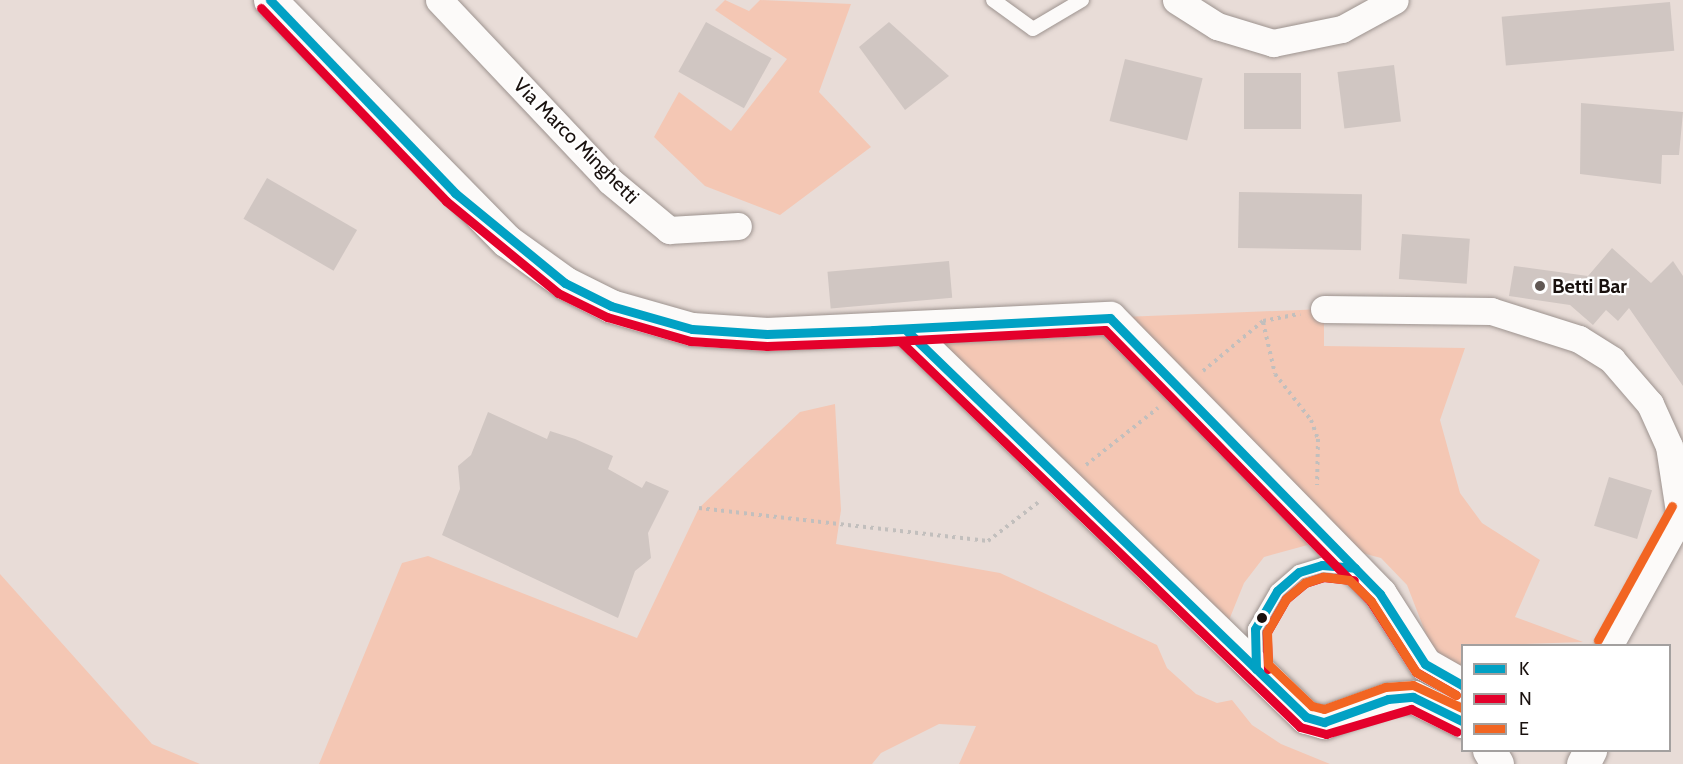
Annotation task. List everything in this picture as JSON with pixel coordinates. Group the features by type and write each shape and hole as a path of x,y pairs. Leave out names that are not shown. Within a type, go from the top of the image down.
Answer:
{"main road":[{"path":"270,0 455,193 565,284 611,306 692,329 767,334 1110,318 1380,594 1425,664 1461,685"},
{"path":"905,329 1306,717 1324,722 1388,699 1413,697 1461,721"}],"street":[{"name":"Via Marco Minghetti","path":"439,0 610,181 669,230 738,226"},
{"path":"1176,0 1217,26 1273,43 1342,29 1395,0"},
{"path":"1324,309 1491,310 1579,339 1612,360 1650,404 1669,446 1681,515 1610,644"}],"lane":[{"path":"993,0 1033,28 1082,0"},
{"path":"1256,669 1255,629 1277,591 1299,572 1314,568 1355,568"}],"path":[{"path":"1263,321 1275,374 1311,420 1318,440 1316,481 1321,497"}],"shaded area":[{"path":"725,0 749,11 760,0 851,4 819,92 871,147 780,215 705,186 654,137 679,92 731,131 787,59 715,10"},
{"path":"1324,309 1324,346 1465,348 1440,420 1460,493 1482,523 1540,560 1515,617 1583,642 1461,644 1461,667 1458,667 1431,647 1407,585 1381,558 1347,549 1123,317"},
{"path":"1108,330 1315,543 1264,557 1244,583 1227,625 931,341"},
{"path":"835,404 841,510 836,544 1000,573 1157,645 1167,668 1196,694 1217,703 1232,700 1252,725 1281,744 1330,764 959,764 976,726 939,724 881,753 872,764 319,764 402,563 428,556 637,638 699,508 800,412"},
{"path":"0,574 152,744 200,764 0,764"}],"building":[{"path":"1670,2 1674,51 1506,66 1502,17"},
{"path":"706,22 772,58 744,108 678,72"},
{"path":"889,22 949,76 905,110 859,47"},
{"path":"1125,59 1203,78 1187,140 1110,121"},
{"path":"1394,65 1401,122 1344,129 1337,72"},
{"path":"1244,73 1301,73 1301,129 1244,129"},
{"path":"1581,103 1683,112 1679,155 1662,155 1661,184 1580,174"},
{"path":"267,178 357,230 334,271 244,219"},
{"path":"1239,192 1362,194 1361,250 1238,248"},
{"path":"1402,234 1470,239 1467,284 1399,279"},
{"path":"1612,248 1651,283 1673,261 1683,276 1683,386 1629,308 1618,321 1606,310 1593,325 1570,305 1509,296 1514,266 1588,276"},
{"path":"949,261 952,298 831,308 827,272"},
{"path":"488,412 547,439 550,431 575,439 613,456 608,469 642,488 646,481 669,491 648,533 651,558 635,571 618,618 442,535 460,489 458,466 471,455"},
{"path":"1609,477 1652,490 1637,539 1594,526"}],"transit line":[{"name":"K","path":"270,0 455,193 565,283 611,306 692,329 767,334 905,329 1306,717 1324,722 1388,699 1413,697 1461,721"},
{"name":"N","path":"261,8 446,201 558,293 607,317 690,341 767,346 900,341 1300,727 1326,734 1411,709 1457,732"},
{"name":"K","path":"873,330 1110,318 1380,594 1425,664 1461,684"},
{"name":"N","path":"874,342 1105,330 1371,602 1416,672 1456,695"},
{"name":"E","path":"1598,640 1672,506"},
{"name":"K","path":"1256,669 1255,629 1277,591 1299,572 1322,565 1355,568"},
{"name":"N","path":"1268,669 1267,632 1286,599 1305,583 1323,577 1354,580"},
{"name":"E","path":"1456,695 1416,672 1371,601 1349,580 1323,577 1305,583 1286,599 1267,632 1268,664 1312,706 1324,709 1385,687 1413,685 1461,708"}],"place":[{"name":"Betti Bar","path":"1540,286"}]}
